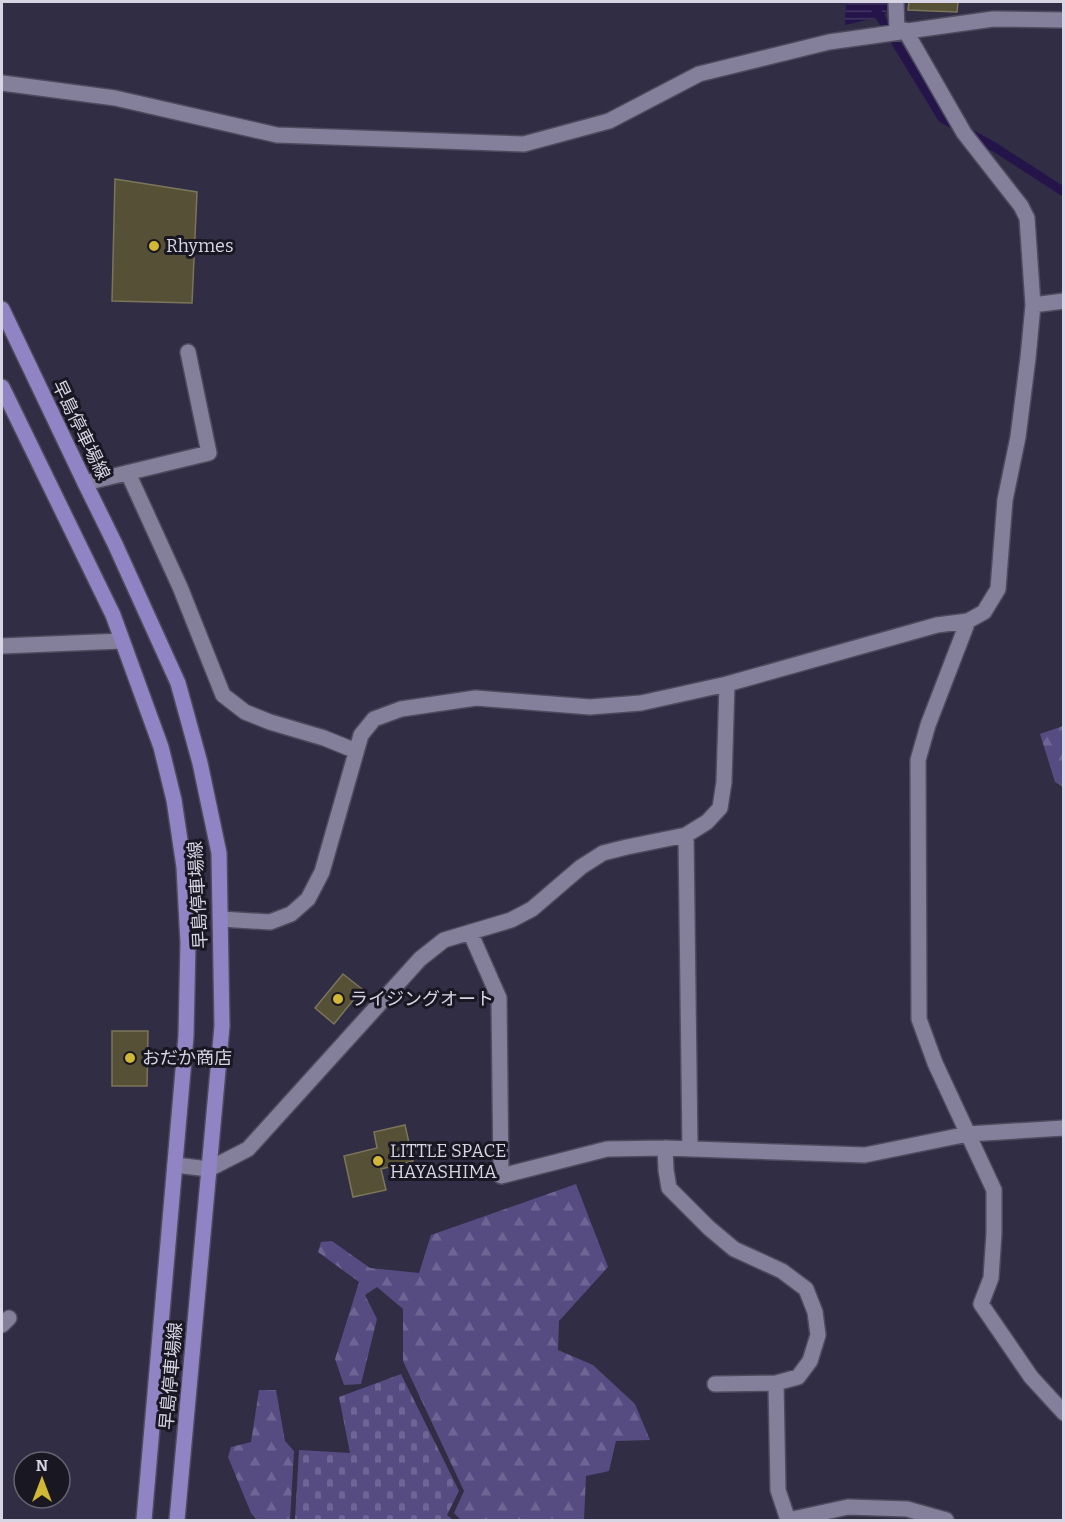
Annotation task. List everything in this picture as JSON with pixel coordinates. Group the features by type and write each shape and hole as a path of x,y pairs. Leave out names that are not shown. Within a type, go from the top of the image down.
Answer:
{"main road":[{"name":"早島停車場線","path":"2,309 116,544 178,683 201,763 219,854 222,1026 177,1521"},
{"name":"早島停車場線","path":"2,387 113,615 161,747 174,800 184,867 188,943 186,1036 144,1521"}],"street":[{"path":"221,919 270,922 291,915 308,899 322,872 361,735 374,719 401,709 476,698 590,707 641,704 727,684 937,625 968,621 984,612 998,589 1005,500 1021,414 1028,358 1033,305 1027,218 1021,206 961,128 895,32 896,2"},
{"path":"2,83 115,98 277,135 524,144 609,121 699,74 829,42 993,19 1064,20"},
{"path":"1033,305 1064,300"},
{"path":"85,483 209,453 188,352"},
{"path":"128,473 180,587 223,695 245,712 356,751"},
{"path":"968,621 928,725 918,760 919,1019 935,1063 994,1190 991,1278 981,1304 1032,1377 1064,1413"},
{"path":"2,646 122,641"},
{"path":"175,1165 209,1169 248,1149 420,959 444,940 511,920 532,909 581,867 603,854 686,835 707,822 720,808 724,782 727,684"},
{"path":"686,835 690,1149"},
{"path":"470,932 499,998 501,1176 607,1149 665,1148 865,1155 968,1134 1064,1128"},
{"path":"665,1148 669,1188 708,1228 734,1249 782,1271 806,1289 816,1312 818,1335 810,1361 798,1377 776,1383 715,1384"},
{"path":"776,1383 778,1490 788,1521 907,1509 946,1521"}],"green space":[{"path":"1064,726 1063,787 1055,782 1040,734"},
{"path":"576,1184 608,1267 559,1321 558,1350 593,1365 635,1404 650,1440 616,1441 609,1471 586,1476 584,1520 461,1520 454,1513 464,1491 403,1361 403,1309 377,1287 365,1295 377,1319 361,1384 344,1385 335,1359 359,1282 318,1252 321,1242 332,1241 370,1268 419,1273 431,1235"},
{"path":"401,1374 459,1491 447,1515 453,1520 295,1520 299,1450 350,1453 339,1397"},
{"path":"259,1390 276,1390 285,1441 294,1451 290,1520 257,1520 251,1513 228,1457 231,1447 251,1442"}],"shaded area":[{"path":"846,2 887,2 887,11 884,16 845,25"}],"building":[{"path":"909,2 958,2 957,12 908,10"},
{"name":"Rhymes","path":"115,179 197,192 192,303 112,301"},
{"path":"343,974 362,989 334,1024 315,1008"},
{"name":"おだか商店","path":"112,1031 148,1031 147,1086 112,1086"},
{"path":"405,1125 413,1161 381,1169 386,1190 353,1197 344,1156 377,1148 374,1132"}],"waterway":[{"path":"876,10 942,118 996,148 1064,192"}],"place":[{"name":"Rhymes","path":"154,246"},
{"name":"ライジングオート","path":"338,999"},
{"name":"おだか商店","path":"130,1058"},
{"name":"LITTLE SPACE HAYASHIMA","path":"378,1161"}]}
